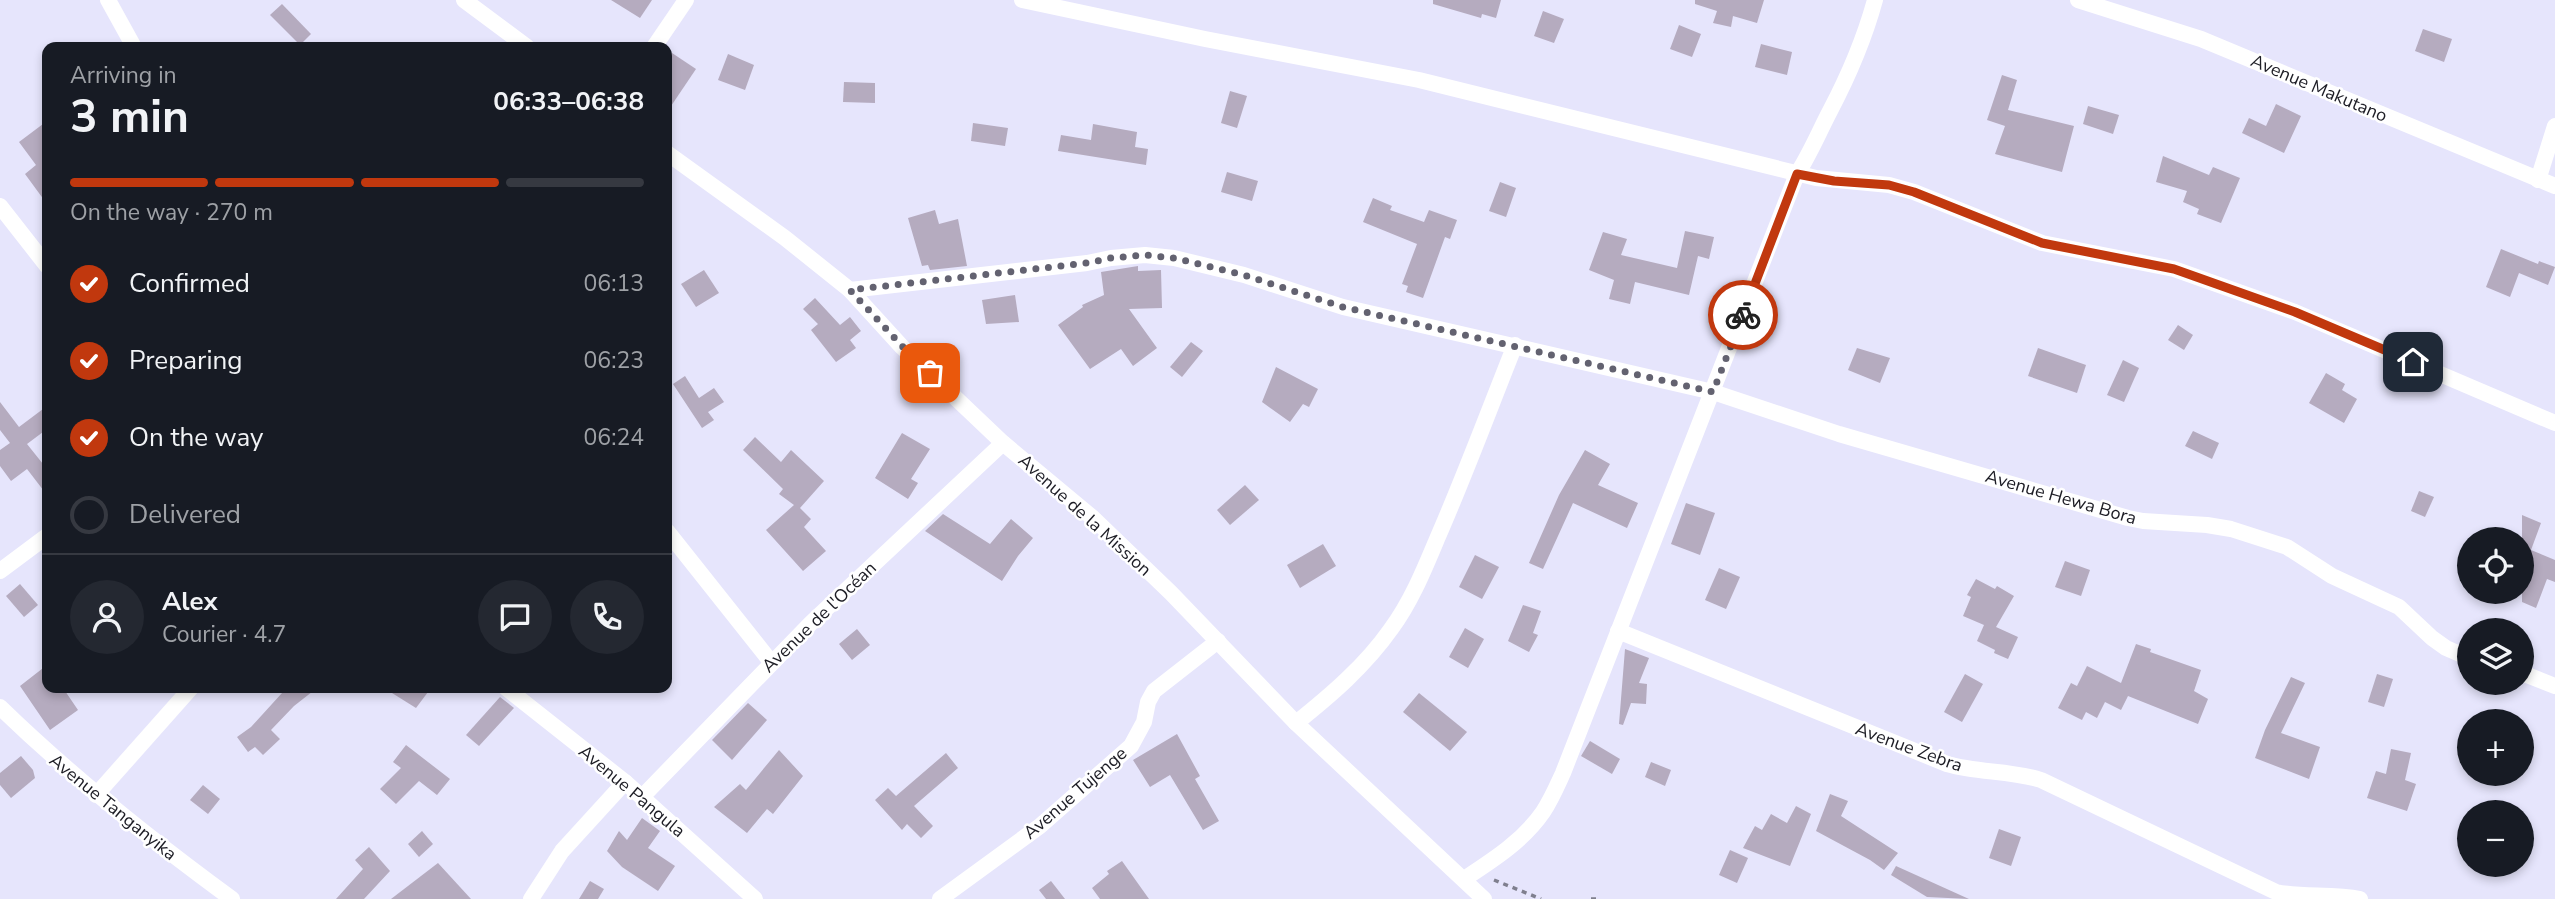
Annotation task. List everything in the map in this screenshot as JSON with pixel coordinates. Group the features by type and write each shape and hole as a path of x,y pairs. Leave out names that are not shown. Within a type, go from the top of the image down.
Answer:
{"street":[{"path":"108,0 131,42"},
{"path":"464,0 520,42"},
{"path":"657,42 686,0"},
{"path":"1022,0 1419,80 1797,174 1834,181 1889,185 1914,192 2042,243 2174,269 2295,312 2555,423"},
{"path":"1465,879 1502,854 1533,825 1545,810 1574,748 1797,174 1809,156 1854,62 1866,35 1875,0"},
{"name":"Avenue Makutano","path":"2078,0 2201,39 2555,186"},
{"path":"2538,180 2555,126"},
{"name":"Avenue de la Mission","path":"672,157 785,238 850,290 902,346 1003,443 1093,518 1218,641 1296,723 1484,899"},
{"path":"0,206 42,259"},
{"name":"Avenue Hewa Bora","path":"850,290 1145,255 1174,258 1244,275 1343,307 1713,392 1839,434 2128,518 2207,525 2259,537 2287,547 2332,576 2399,607 2432,638 2457,653"},
{"path":"1296,723 1334,692 1371,655 1405,607 1454,501 1515,345"},
{"name":"Avenue de l'Océan","path":"642,797 771,662 1003,443"},
{"path":"672,537 771,662"},
{"path":"0,571 42,540"},
{"name":"Avenue Zebra","path":"1618,631 1947,764 1966,769 2022,774 2041,780 2276,891 2293,896 2330,895 2360,899"},
{"name":"Avenue Tujenge","path":"940,899 1040,826 1131,746 1144,722 1148,702 1154,691 1218,641"},
{"path":"2534,678 2555,686"},
{"path":"96,795 187,693"},
{"name":"Avenue Pangula","path":"512,693 625,782 745,896"},
{"name":"Avenue Tanganyika","path":"0,707 96,795 156,844 232,899"},
{"path":"531,899 562,851 625,782"}],"path":[{"path":"1465,879 1485,876 1541,899"},
{"path":"1591,899 1598,899"}],"building":[{"path":"611,0 652,0 640,18"},
{"path":"1433,0 1501,0 1496,18 1482,14 1481,18 1433,4"},
{"path":"1695,0 1764,0 1757,23 1733,16 1731,27 1713,23 1717,11 1695,4"},
{"path":"282,4 311,34 303,42 297,42 270,15"},
{"path":"1543,11 1564,19 1554,43 1534,36"},
{"path":"1679,25 1701,34 1692,57 1670,49"},
{"path":"2423,29 2452,39 2444,62 2415,51"},
{"path":"1761,44 1792,52 1787,75 1755,67"},
{"path":"672,53 696,69 672,105"},
{"path":"728,54 754,65 745,90 718,80"},
{"path":"2002,75 2017,80 2008,110 2074,126 2062,172 1995,154 2005,126 1987,120"},
{"path":"844,82 875,83 875,103 843,102"},
{"path":"1230,91 1247,96 1237,128 1221,123"},
{"path":"2276,104 2301,116 2284,153 2242,133 2249,118 2266,126"},
{"path":"2088,106 2119,115 2113,134 2083,124"},
{"path":"973,123 1008,128 1005,146 971,141"},
{"path":"1093,124 1137,132 1135,147 1148,149 1146,165 1058,151 1061,135 1091,140"},
{"path":"42,125 42,197 25,174 36,165 19,142"},
{"path":"2163,156 2209,175 2213,167 2240,178 2221,223 2197,214 2199,209 2183,202 2187,191 2156,182"},
{"path":"1227,172 1258,181 1252,201 1221,192"},
{"path":"1500,182 1516,188 1506,217 1489,211"},
{"path":"1373,198 1392,206 1390,210 1424,222 1429,210 1457,220 1450,239 1445,237 1423,298 1406,292 1408,286 1402,284 1417,244 1363,222"},
{"path":"935,210 939,224 958,219 967,266 930,270 928,265 922,266 908,218"},
{"path":"1685,231 1714,237 1709,259 1698,256 1689,295 1635,282 1630,304 1609,299 1614,280 1589,270 1603,232 1627,239 1621,255 1677,268"},
{"path":"2501,249 2538,264 2539,261 2555,267 2548,285 2519,273 2510,297 2486,287"},
{"path":"1138,266 1138,271 1161,270 1162,308 1129,309 1157,348 1133,366 1121,349 1090,369 1058,325 1083,307 1082,305 1104,295 1101,272"},
{"path":"704,270 719,293 696,307 681,284"},
{"path":"1015,295 1019,322 986,324 982,300"},
{"path":"815,298 840,325 850,317 861,331 850,340 856,348 836,362 811,330 818,324 803,309"},
{"path":"2178,325 2193,335 2184,350 2168,340"},
{"path":"1191,342 1203,351 1182,377 1170,367"},
{"path":"1857,348 1890,358 1880,383 1848,370"},
{"path":"2038,348 2086,365 2077,393 2028,376"},
{"path":"2123,360 2139,368 2124,402 2107,395"},
{"path":"1276,367 1318,389 1309,407 1303,404 1290,422 1262,402"},
{"path":"2326,373 2345,384 2342,390 2357,399 2344,423 2309,403"},
{"path":"685,376 699,398 714,388 724,402 708,412 714,420 702,428 673,384"},
{"path":"0,402 19,427 42,410 42,433 27,444 42,463 42,488 27,469 11,481 0,466 0,450 10,443 0,430"},
{"path":"2193,431 2219,443 2212,459 2185,446"},
{"path":"902,433 930,449 911,479 918,483 908,499 875,478"},
{"path":"755,437 781,462 791,450 824,481 800,508 811,519 804,527 826,551 803,571 766,530 794,505 779,494 783,489 743,450"},
{"path":"1585,450 1610,464 1598,485 1638,503 1627,528 1573,503 1543,569 1529,563 1559,495"},
{"path":"1245,485 1259,500 1230,525 1217,510"},
{"path":"2419,491 2434,497 2425,517 2411,511"},
{"path":"1686,503 1715,513 1700,555 1671,544"},
{"path":"943,514 990,544 1011,519 1033,538 1002,581 925,531"},
{"path":"2522,515 2541,523 2534,542 2534,527 2522,527"},
{"path":"1323,544 1336,566 1300,588 1287,565"},
{"path":"2534,551 2555,560 2555,582 2547,579 2536,608 2527,604 2534,604"},
{"path":"1475,555 1499,567 1482,599 1459,587"},
{"path":"2065,561 2090,570 2081,596 2055,587"},
{"path":"1719,568 1740,577 1726,609 1705,600"},
{"path":"1976,579 1995,589 1997,586 2014,596 1996,627 2018,637 2008,659 1977,641 1984,625 1963,616 1971,597 1967,595"},
{"path":"20,584 38,605 24,617 6,596"},
{"path":"1523,605 1541,611 1533,633 1538,635 1529,652 1508,641"},
{"path":"1465,628 1484,639 1468,668 1449,657"},
{"path":"857,629 870,645 852,660 839,644"},
{"path":"2136,644 2151,649 2150,652 2201,670 2194,691 2208,699 2198,724 2128,696 2121,710 2105,702 2097,718 2086,712 2082,720 2058,708 2071,683 2077,686 2087,666 2121,683"},
{"path":"1625,649 1649,658 1639,683 1647,684 1646,704 1631,703 1623,725 1619,724"},
{"path":"42,669 42,693 66,693 78,710 50,730 20,686"},
{"path":"1965,674 1983,684 1962,722 1944,712"},
{"path":"2377,674 2393,679 2384,707 2368,702"},
{"path":"2291,677 2305,683 2281,733 2320,747 2309,779 2255,758 2265,730"},
{"path":"282,693 311,693 271,730 280,739 263,755 255,747 248,752 237,737 251,727"},
{"path":"392,693 427,693 416,708"},
{"path":"1419,693 1467,732 1450,751 1403,712"},
{"path":"500,697 514,708 479,746 466,735"},
{"path":"748,703 767,720 732,760 712,740"},
{"path":"1177,734 1200,776 1195,779 1219,821 1203,830 1170,775 1150,787 1133,760"},
{"path":"1590,741 1620,759 1612,774 1581,756"},
{"path":"406,745 450,779 437,795 419,781 396,804 380,789 401,768 393,762"},
{"path":"2391,749 2411,753 2405,780 2416,784 2407,811 2367,798 2376,771 2386,774"},
{"path":"779,750 803,776 773,814 767,809 747,833 714,807 740,784 746,790"},
{"path":"946,753 958,768 914,806 933,826 921,838 907,824 902,830 875,800 888,788 896,796"},
{"path":"21,756 33,770 35,778 11,798 0,785 0,773"},
{"path":"1651,762 1671,770 1665,786 1645,777"},
{"path":"203,785 220,799 208,814 190,800"},
{"path":"1830,794 1848,801 1841,816 1898,853 1884,870 1816,831"},
{"path":"1796,806 1811,814 1790,866 1743,848 1755,826 1762,830 1771,814 1787,823"},
{"path":"642,818 660,831 648,848 675,866 658,891 622,867 607,851 619,831 627,840"},
{"path":"1999,829 2021,837 2011,866 1989,858"},
{"path":"422,831 433,844 419,857 408,844"},
{"path":"369,847 390,871 364,899 336,899 363,869 355,860"},
{"path":"1730,850 1748,858 1737,883 1719,875"},
{"path":"1122,861 1149,899 1100,899 1092,888 1109,874 1107,871"},
{"path":"438,863 471,899 391,899"},
{"path":"1896,866 1969,899 1927,897 1891,875"},
{"path":"590,881 604,889 598,899 579,899"},
{"path":"1051,881 1065,899 1046,899 1039,890"}],"way so far":[{"path":"930,373 850,290 1111,258 1145,255 1174,258 1244,275 1343,307 1713,392 1743,315"}],"route":[{"path":"1743,315 1797,174 1834,181 1889,185 1914,192 2042,243 2174,269 2295,312 2413,362"}]}
